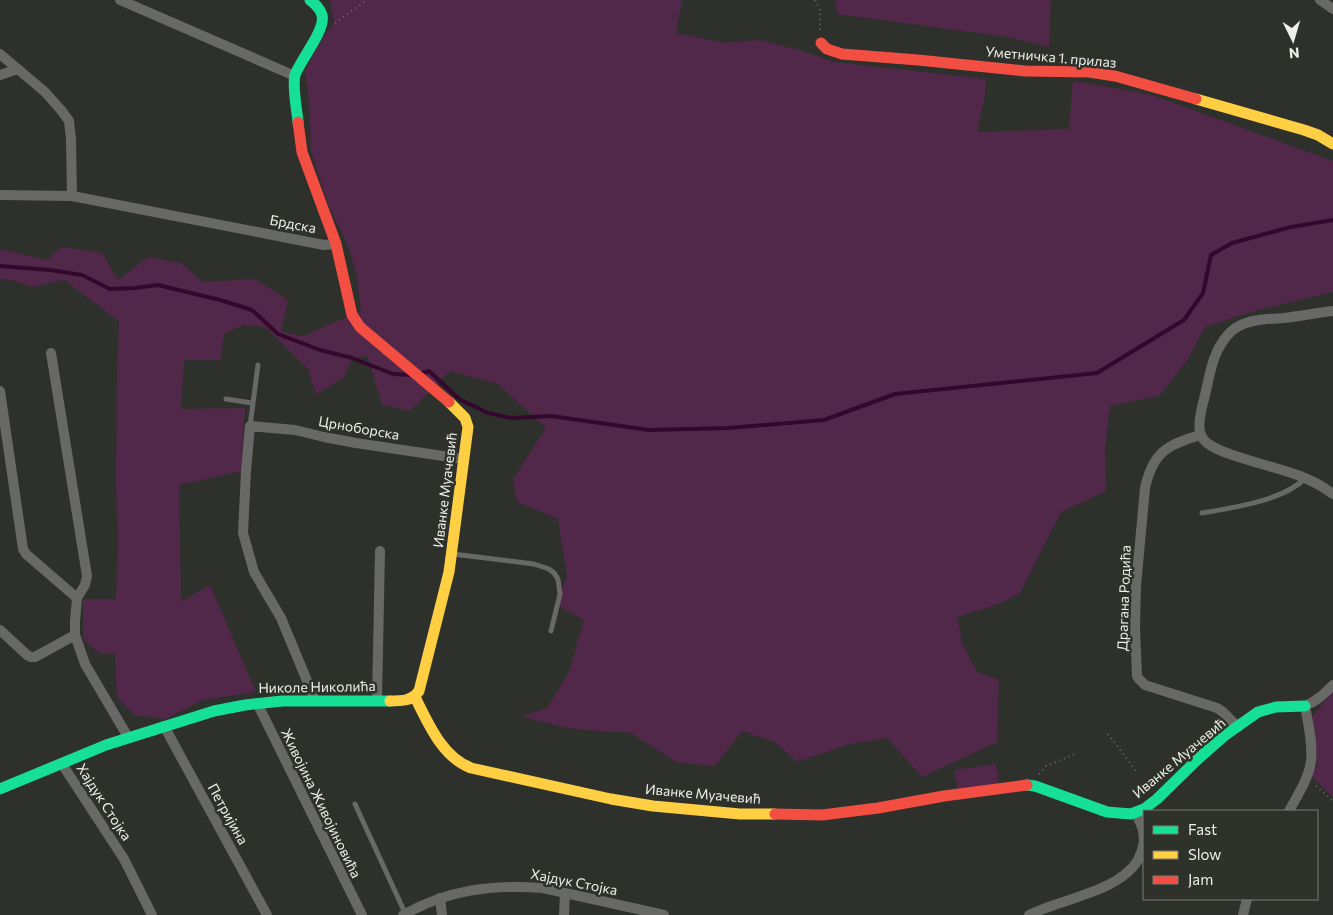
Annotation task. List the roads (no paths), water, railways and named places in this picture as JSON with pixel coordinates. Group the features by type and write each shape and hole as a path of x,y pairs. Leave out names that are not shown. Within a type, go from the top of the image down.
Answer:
{"street":[{"path":"120,0 296,76"},
{"name":"Брдска","path":"0,195 72,196 324,245 336,244 302,152 295,95 296,76 323,21 322,13 310,0"},
{"path":"1320,0 1333,9"},
{"name":"Уметничка 1. прилаз","path":"821,43 830,51 842,54 1025,71 1088,72 1115,76 1304,130 1318,135 1333,144"},
{"path":"0,54 54,101 68,122 71,139 72,196"},
{"path":"0,75 18,68"},
{"name":"Иванке Муачевић","path":"336,244 350,310 354,319 360,327 456,408 467,421 468,434 463,459 452,554 430,651 419,691 414,697 449,754 464,766 610,800 740,814 822,815 878,808 1022,784 1035,786 1107,812 1122,814 1144,809 1224,736 1258,712 1268,708 1305,706"},
{"path":"1333,311 1248,323 1231,331 1219,347 1214,359 1199,427 1200,435 1208,444 1231,455 1295,473 1315,482 1333,494"},
{"path":"51,353 87,576 85,585 77,598 75,635 85,664 128,737"},
{"path":"0,391 23,549 26,554 77,598"},
{"path":"250,426 243,533 254,572 281,618 315,700"},
{"name":"Црноборска","path":"250,426 295,430 348,441 463,459"},
{"name":"Драгана Родића","path":"1200,435 1168,447 1156,459 1148,475 1144,497 1136,586 1137,671 1139,679 1145,685 1217,708 1238,726"},
{"path":"377,700 380,551"},
{"path":"0,630 31,657 75,635"},
{"path":"1290,810 1305,779 1311,761 1311,745 1305,706 1320,698 1333,685"},
{"name":"Николе Николића","path":"62,764 128,737 214,710 282,701 404,701 414,697"},
{"name":"Живојина Живојиновића","path":"257,704 362,915"},
{"name":"Петријина","path":"164,726 267,915"},
{"name":"Хајдук Стојка","path":"0,789 62,764 124,859 152,915"},
{"path":"1136,812 1143,830"},
{"path":"1029,915 1110,884 1122,876 1137,861 1143,846"},
{"name":"Хајдук Стојка","path":"404,914 428,902 463,892 499,887 528,886 664,915"},
{"path":"564,915 566,893"},
{"path":"440,898 442,915"},
{"path":"1243,915 1247,900"}],"lane":[{"path":"250,426 258,365"},
{"path":"226,399 252,403"},
{"path":"1202,513 1252,504 1300,484 1306,478"},
{"path":"452,554 534,564 549,568 558,579 560,594 551,631"},
{"path":"355,804 404,914"}],"waterway":[{"path":"422,373 429,371 459,399 488,413 511,418 551,416 649,430 728,428 824,420 895,394 1097,373 1184,320 1203,293 1211,255 1232,243 1291,227 1333,220"},
{"path":"0,266 82,275 110,289 158,285 220,300 252,310 278,334 320,350 352,358 393,374 411,375"}]}
